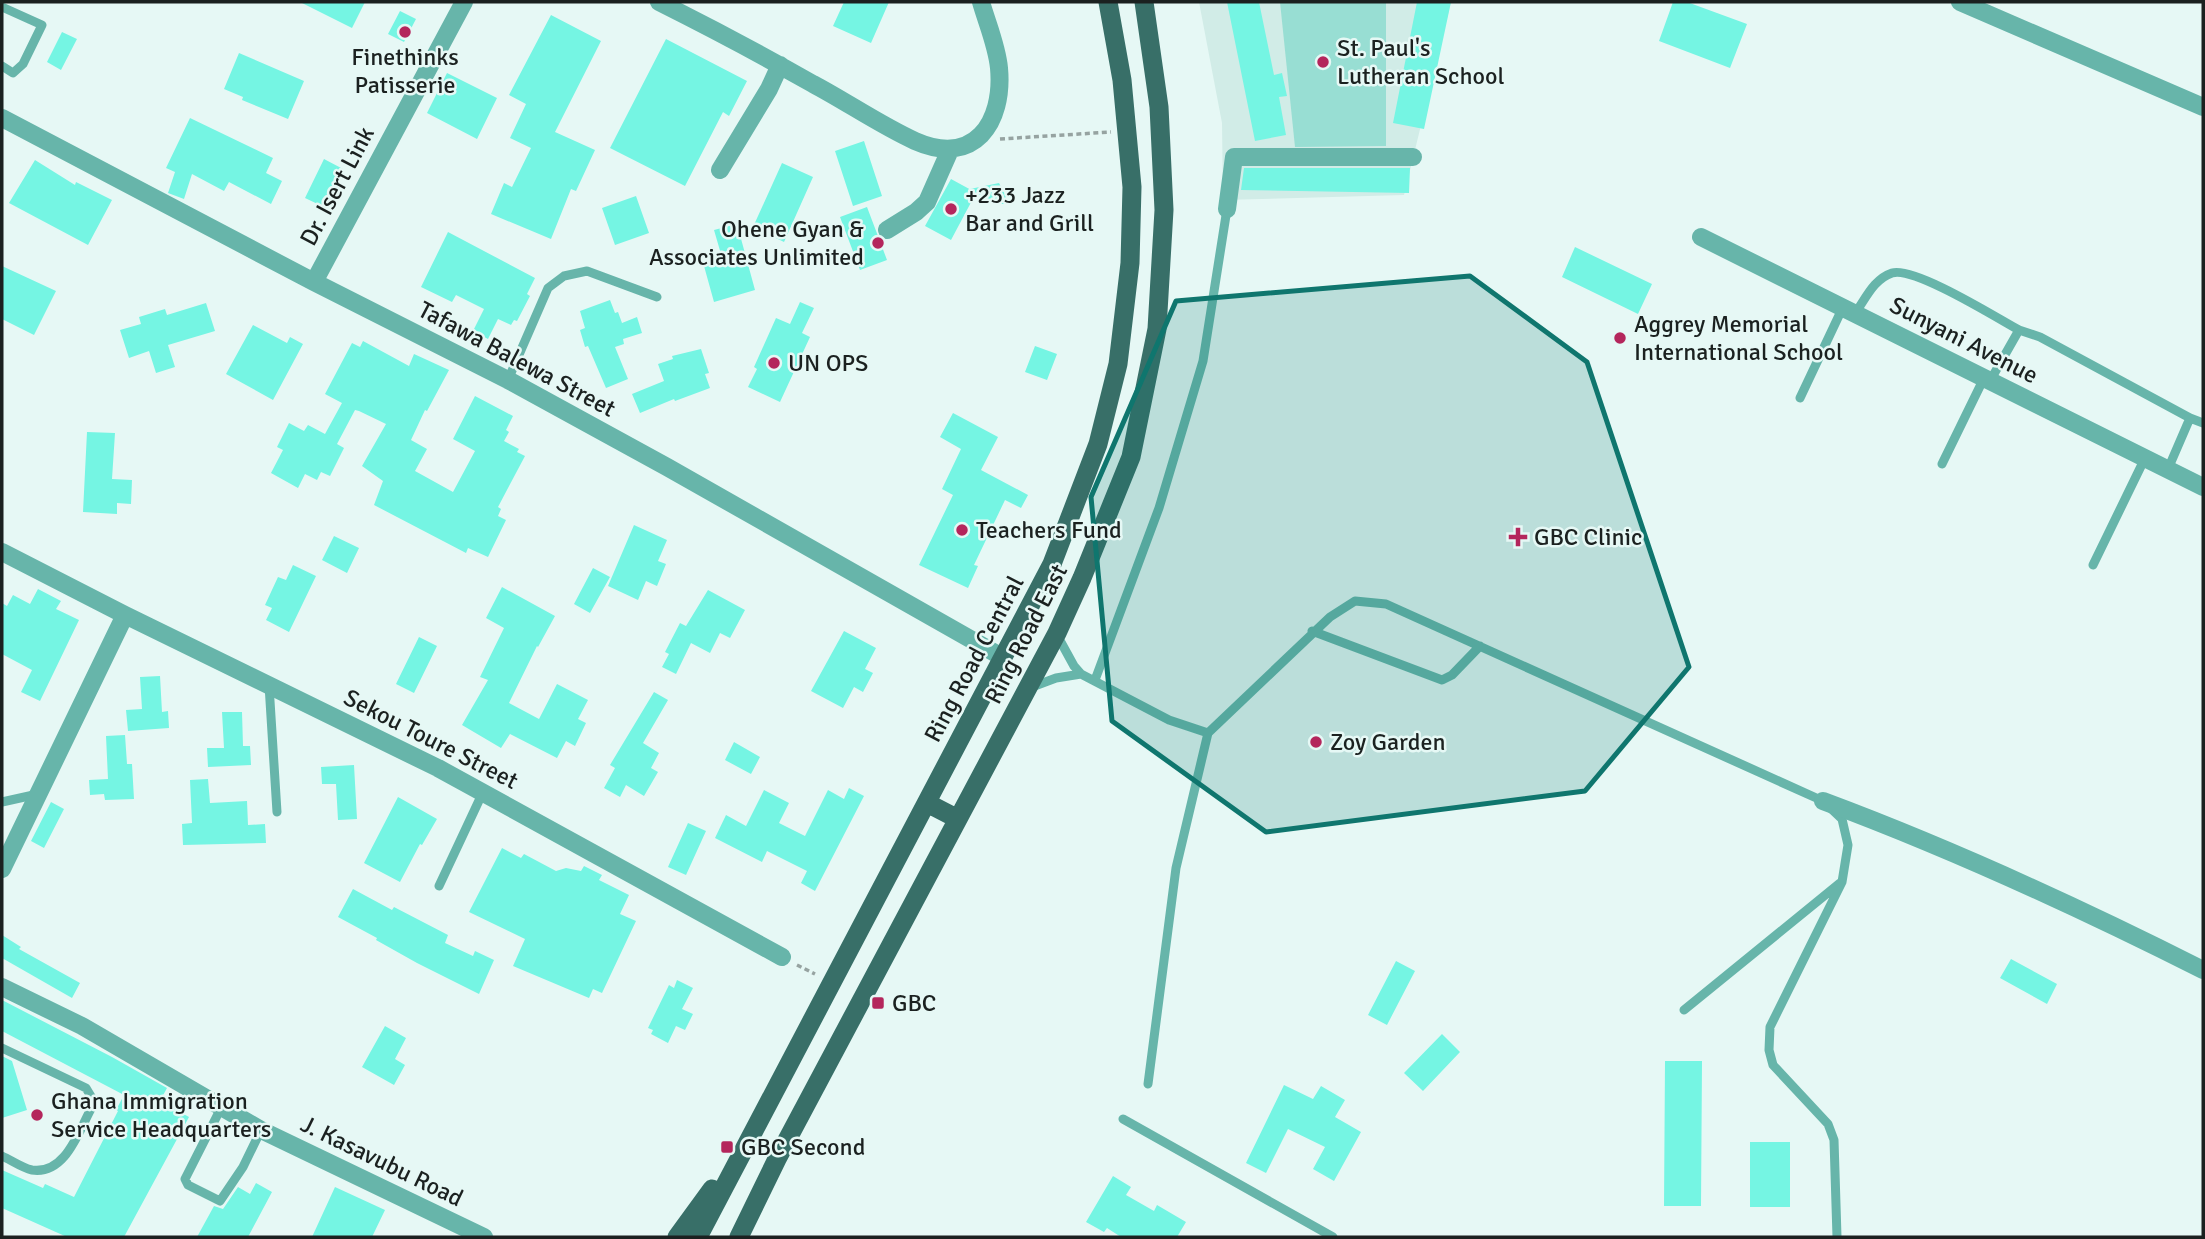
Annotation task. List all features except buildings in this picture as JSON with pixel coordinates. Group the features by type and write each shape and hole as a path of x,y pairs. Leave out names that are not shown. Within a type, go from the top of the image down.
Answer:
{"main road":[{"name":"Ring Road Central","path":"698,1237 1052,564 1098,444 1118,364 1130,262 1132,187 1122,80 1108,2"},
{"name":"Ring Road East","path":"777,1159 1057,634 1131,457 1157,329 1164,210 1159,107 1144,2"},
{"path":"926,803 958,819"},
{"name":"Ring Road Central","path":"677,1237 750,1138"},
{"path":"739,1237 777,1159"},
{"path":"753,1237 777,1159"}],"street":[{"name":"Dr. Isert Link","path":"314,282 464,2"},
{"path":"659,2 780,65 917,142 950,150 959,149 977,140 991,124 999,99 999,67 981,2"},
{"path":"1960,2 2203,107"},
{"path":"720,170 769,89 780,65"},
{"name":"Tafawa Balewa Street","path":"2,118 314,282 508,380 1002,657"},
{"path":"887,230 927,202 950,150"},
{"path":"1227,209 1234,156 1413,157"},
{"name":"Sunyani Avenue","path":"1701,237 2203,487"},
{"name":"Sekou Toure Street","path":"2,552 438,768 782,957"},
{"path":"2,869 125,615"},
{"path":"1823,801 1961,857 2137,936 2203,970"},
{"name":"J. Kasavubu Road","path":"2,986 82,1026 261,1130 484,1237"}],"lane":[{"path":"2,7 41,25 23,64 13,73 2,66"},
{"path":"1095,680 1159,508 1203,361 1227,209"},
{"path":"508,380 548,288 564,276 587,271 657,297"},
{"path":"1800,398 1850,309 1878,280 1895,272 1911,274 1947,290 2203,423"},
{"path":"1942,464 1987,379 2020,330"},
{"path":"2168,469 2190,418"},
{"path":"2093,565 2145,458"},
{"path":"1148,1084 1176,868 1208,733 1312,631 1355,601 1386,604 1823,801 1842,819 1848,845 1842,882 1770,1027 1769,1050 1773,1065 1828,1124 1834,1140 1837,1237"},
{"path":"1312,631 1442,680 1452,676 1480,646"},
{"path":"1057,634 1081,674 1169,720 1208,733"},
{"path":"1026,689 1056,678 1081,674"},
{"path":"270,685 277,812"},
{"path":"439,886 483,792"},
{"path":"2,802 37,794"},
{"path":"1684,1010 1842,882"},
{"path":"2,1048 86,1088 92,1098 92,1107 65,1157 55,1166 32,1170 2,1156"},
{"path":"221,1108 185,1179 188,1185 220,1201 243,1167 261,1130"},
{"path":"1123,1119 1333,1237"}],"path":[{"path":"977,140 1127,131"},
{"path":"782,957 832,983"}],"highlighted area":[{"path":"1470,276 1587,362 1689,667 1585,791 1266,832 1112,721 1091,497 1176,301"}],"shaded area":[{"name":"St. Paul's Lutheran School","path":"1199,2 1451,2 1404,195 1223,200 1222,123"}],"green space":[{"path":"1280,2 1386,2 1386,146 1295,147"}],"place":[{"name":"Finethinks Patisserie","path":"405,32"},
{"name":"St. Paul's Lutheran School","path":"1323,62"},
{"name":"+233 Jazz Bar and Grill","path":"951,209"},
{"name":"Ohene Gyan & Associates Unlimited","path":"878,243"},
{"name":"Aggrey Memorial International School","path":"1620,338"},
{"name":"UN OPS","path":"774,363"},
{"name":"Teachers Fund","path":"962,530"},
{"name":"GBC Clinic","path":"1518,537"},
{"name":"Zoy Garden","path":"1316,742"},
{"name":"GBC","path":"878,1003"},
{"name":"Ghana Immigration Service Headquarters","path":"37,1115"},
{"name":"GBC Second","path":"727,1147"}]}
